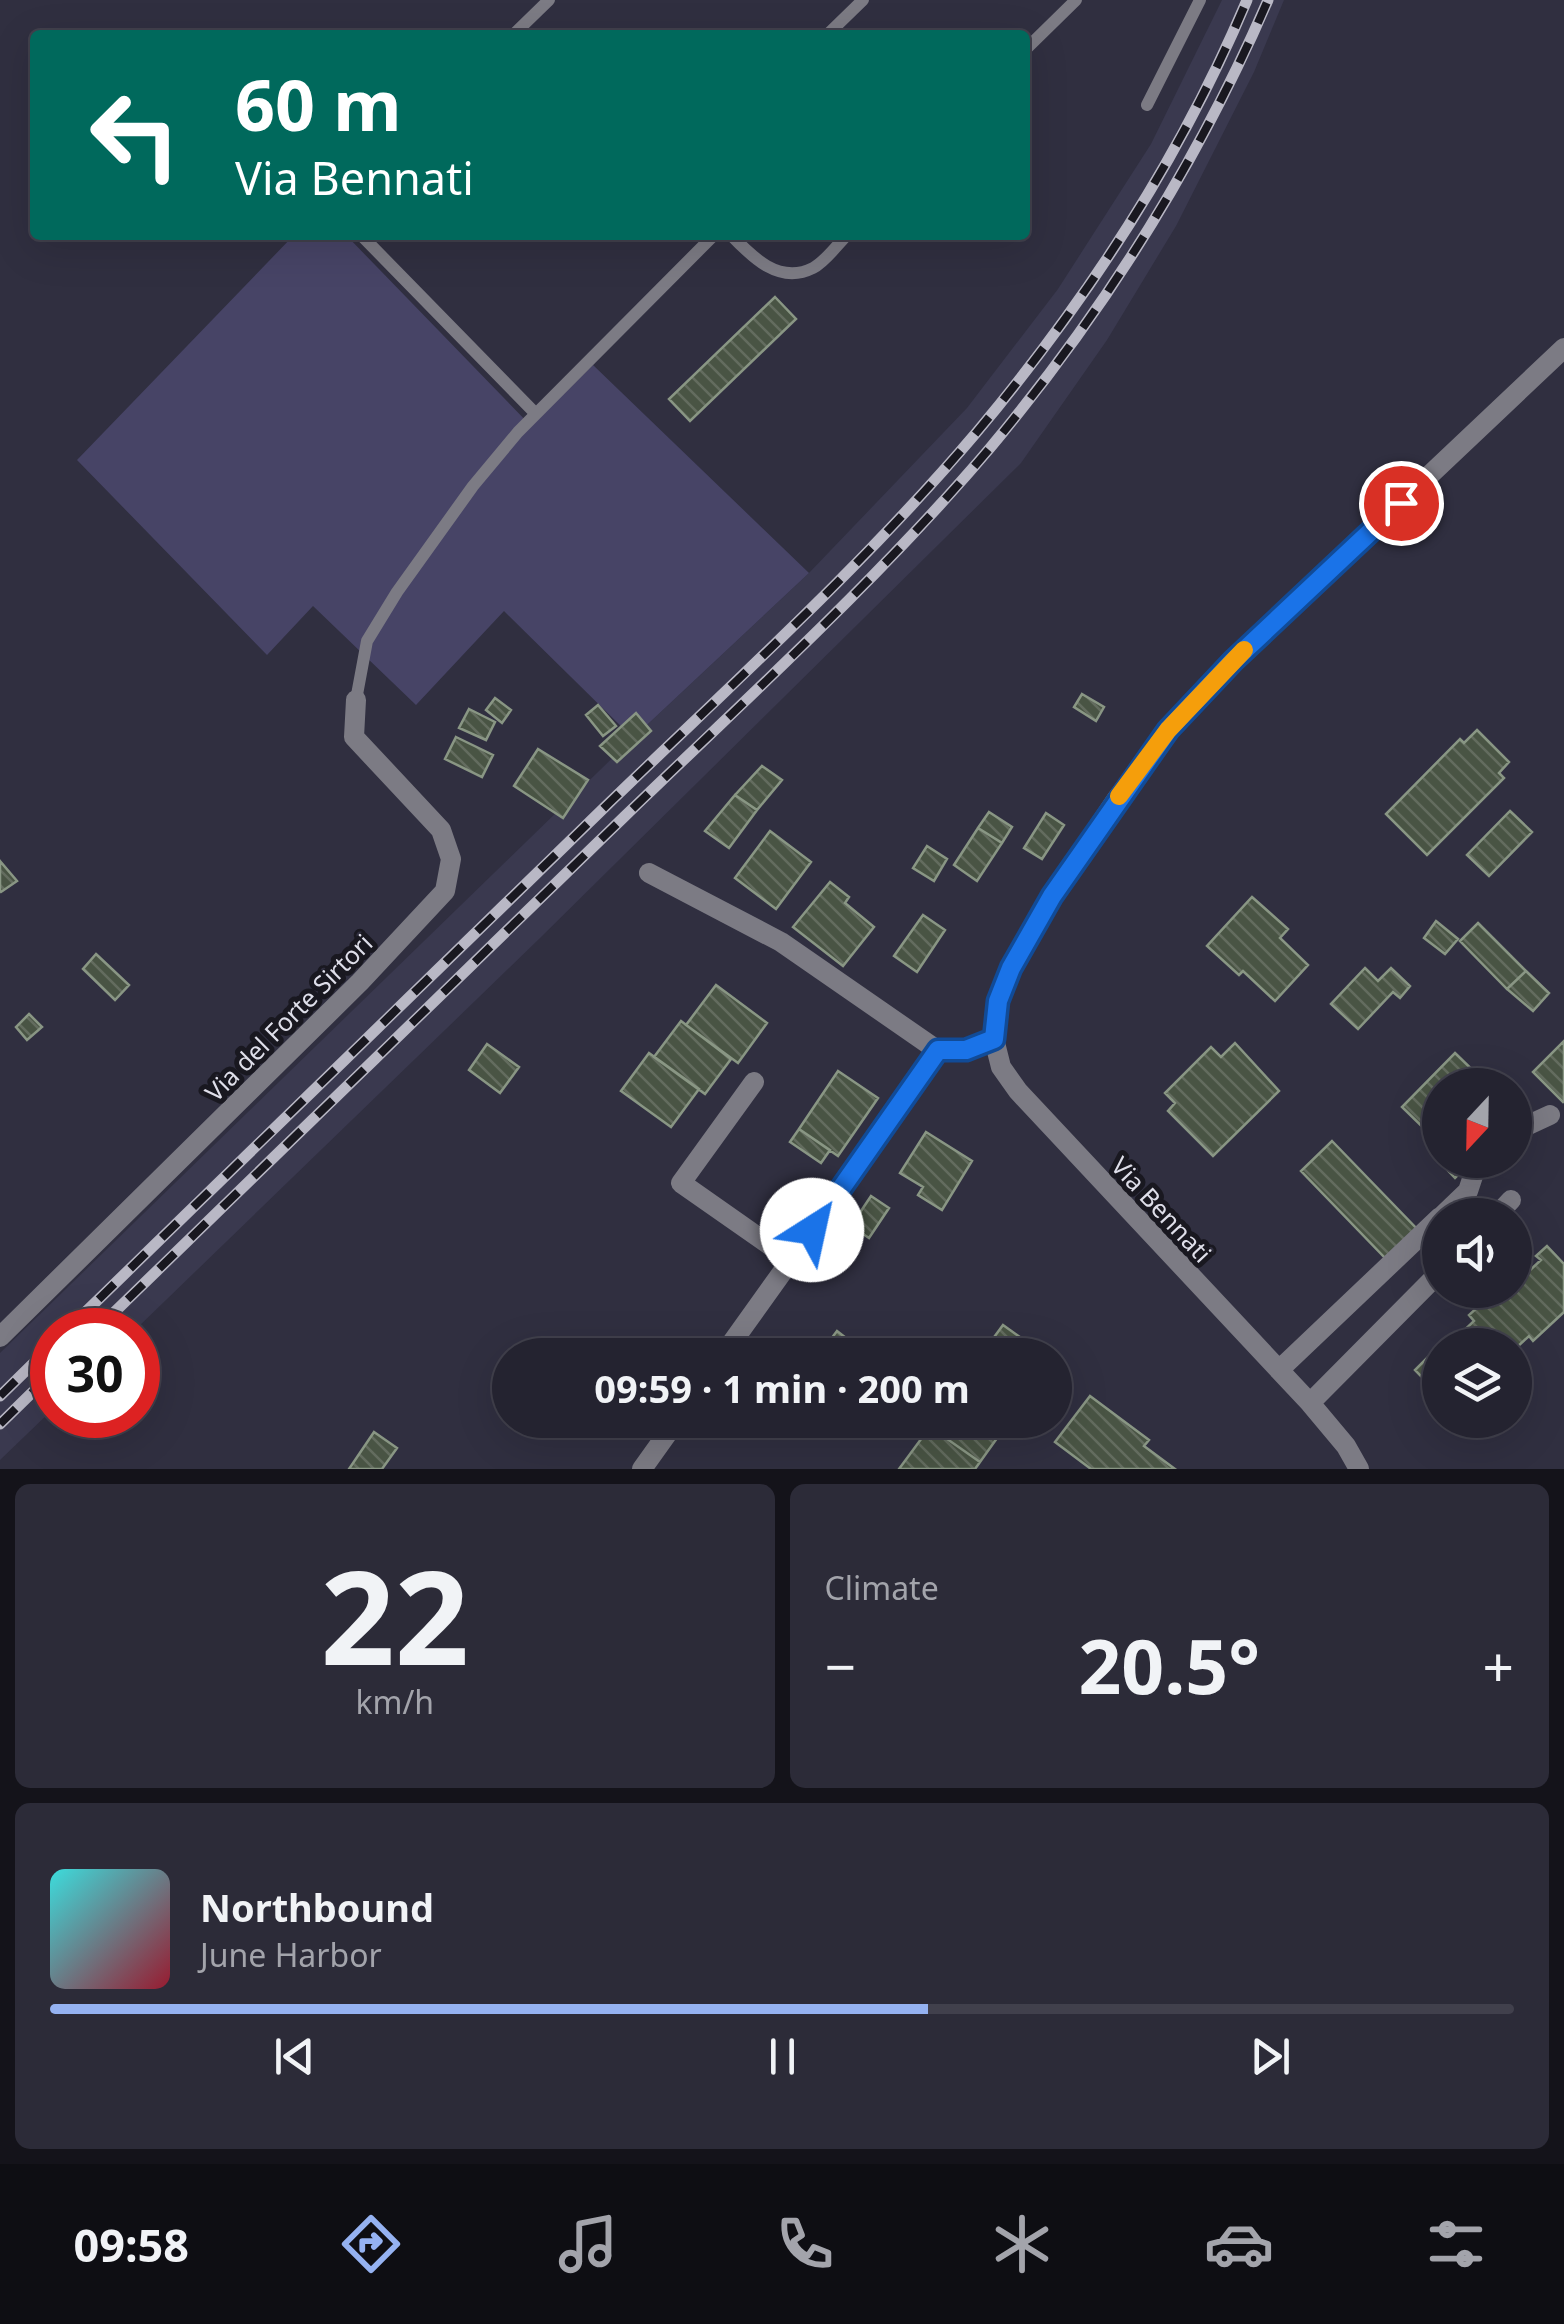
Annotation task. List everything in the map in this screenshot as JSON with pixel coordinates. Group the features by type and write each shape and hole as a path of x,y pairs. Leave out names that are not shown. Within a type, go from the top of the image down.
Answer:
{"street":[{"path":"649,873 782,942 938,1050 966,1050 994,1039 998,1001 1043,910 1168,730 1233,661 1564,348"},
{"name":"Via del Forte Sirtori","path":"0,1337 360,982 445,891 451,859 441,830 354,737 356,700"},
{"name":"Via Bennati","path":"994,1039 1001,1067 1018,1092 1310,1403 1346,1446 1359,1469"},
{"path":"736,1338 938,1050"},
{"path":"754,1082 681,1183 791,1260"},
{"path":"1532,1123 1550,1114"},
{"path":"1279,1370 1422,1234"},
{"path":"1310,1403 1422,1290"},
{"path":"642,1469 664,1438"}],"lane":[{"path":"518,30 549,0"},
{"path":"833,30 863,0"},
{"path":"1030,45 1076,0"},
{"path":"1147,106 1200,0"},
{"path":"366,240 536,414"},
{"path":"356,700 367,642 473,486 536,414 709,240"},
{"path":"735,240 757,261 783,274 814,268 842,240"}],"shaded area":[{"path":"1222,0 1284,0 1254,72 1176,226 1107,340 1021,463 539,939 158,1308 46,1308 633,738 809,573 967,408 1058,289 1151,144"},
{"path":"289,240 351,240 531,426 593,365 809,573 633,738 504,611 416,705 313,606 267,655 77,460"},
{"path":"30,1324 30,1431 0,1460 0,1353"}],"building":[{"path":"775,297 796,319 690,421 669,399"},
{"path":"1082,694 1104,707 1096,721 1074,707"},
{"path":"495,698 511,710 502,723 486,710"},
{"path":"598,705 616,726 603,736 586,715"},
{"path":"469,709 495,722 486,740 459,728"},
{"path":"636,713 651,731 617,762 600,746"},
{"path":"1477,730 1509,762 1499,773 1504,778 1427,855 1386,814 1460,739 1464,743"},
{"path":"456,737 493,755 482,777 445,759"},
{"path":"538,749 588,780 563,818 514,786"},
{"path":"762,766 782,780 757,810 735,795"},
{"path":"735,795 757,810 729,848 705,831"},
{"path":"1510,811 1532,832 1489,876 1467,855"},
{"path":"989,812 1012,827 1002,843 978,828"},
{"path":"1046,813 1064,825 1042,859 1024,848"},
{"path":"978,828 1002,843 977,881 954,865"},
{"path":"770,831 811,862 776,909 735,878"},
{"path":"927,846 947,859 934,881 913,868"},
{"path":"0,861 17,881 1,892 0,891"},
{"path":"830,882 849,897 845,903 874,927 843,966 793,927"},
{"path":"1252,897 1288,929 1280,938 1308,965 1275,1001 1243,971 1239,975 1207,946"},
{"path":"923,915 945,930 917,972 894,956"},
{"path":"1436,921 1458,939 1445,954 1424,938"},
{"path":"1478,923 1526,971 1507,989 1460,941"},
{"path":"96,954 129,985 115,1000 83,969"},
{"path":"1365,968 1378,981 1391,968 1410,986 1400,998 1393,992 1358,1029 1331,1004"},
{"path":"1526,971 1549,993 1533,1011 1507,989"},
{"path":"716,985 767,1023 738,1063 686,1025"},
{"path":"29,1014 42,1027 27,1040 16,1027"},
{"path":"681,1021 731,1059 705,1094 654,1057"},
{"path":"1564,1041 1564,1101 1563,1102 1533,1072"},
{"path":"1235,1043 1279,1091 1213,1156 1168,1111 1175,1103 1165,1093 1211,1047 1221,1057"},
{"path":"487,1044 519,1067 500,1093 469,1070"},
{"path":"649,1053 699,1089 671,1127 621,1091"},
{"path":"1455,1053 1470,1068 1440,1068"},
{"path":"838,1071 878,1098 838,1156 799,1129"},
{"path":"1422,1087 1422,1126 1402,1107"},
{"path":"799,1129 830,1150 821,1163 790,1142"},
{"path":"926,1132 972,1161 942,1210 918,1195 923,1187 900,1173"},
{"path":"1332,1141 1418,1230 1387,1260 1301,1171"},
{"path":"871,1196 889,1208 869,1238 851,1226"},
{"path":"1547,1246 1564,1264 1564,1312 1533,1341 1532,1328 1467,1328 1474,1321 1469,1315 1477,1308 1532,1308 1532,1268 1541,1260 1536,1256"},
{"path":"1003,1325 1021,1338 993,1338"},
{"path":"1090,1396 1149,1440 1144,1446 1175,1469 1091,1469 1055,1442 1058,1438 1072,1438 1072,1420"},
{"path":"374,1432 397,1448 382,1469 349,1469"},
{"path":"922,1438 946,1438 980,1462 975,1469 899,1469"},
{"path":"946,1438 997,1438 980,1462"}],"railway":[{"path":"90,1308 797,622 933,482 1016,384 1128,227 1192,116 1247,0"},
{"path":"119,1308 811,637 947,497 1032,397 1109,290 1211,119 1268,0"},
{"path":"0,1396 30,1367"},
{"path":"0,1424 30,1395"}],"slow traffic":[{"path":"1119,796 1168,730 1244,650"}],"route":[{"path":"812,1230 938,1050 966,1050 994,1039 998,1001 1011,968 1052,896 1168,730 1233,661 1401,503"}]}
